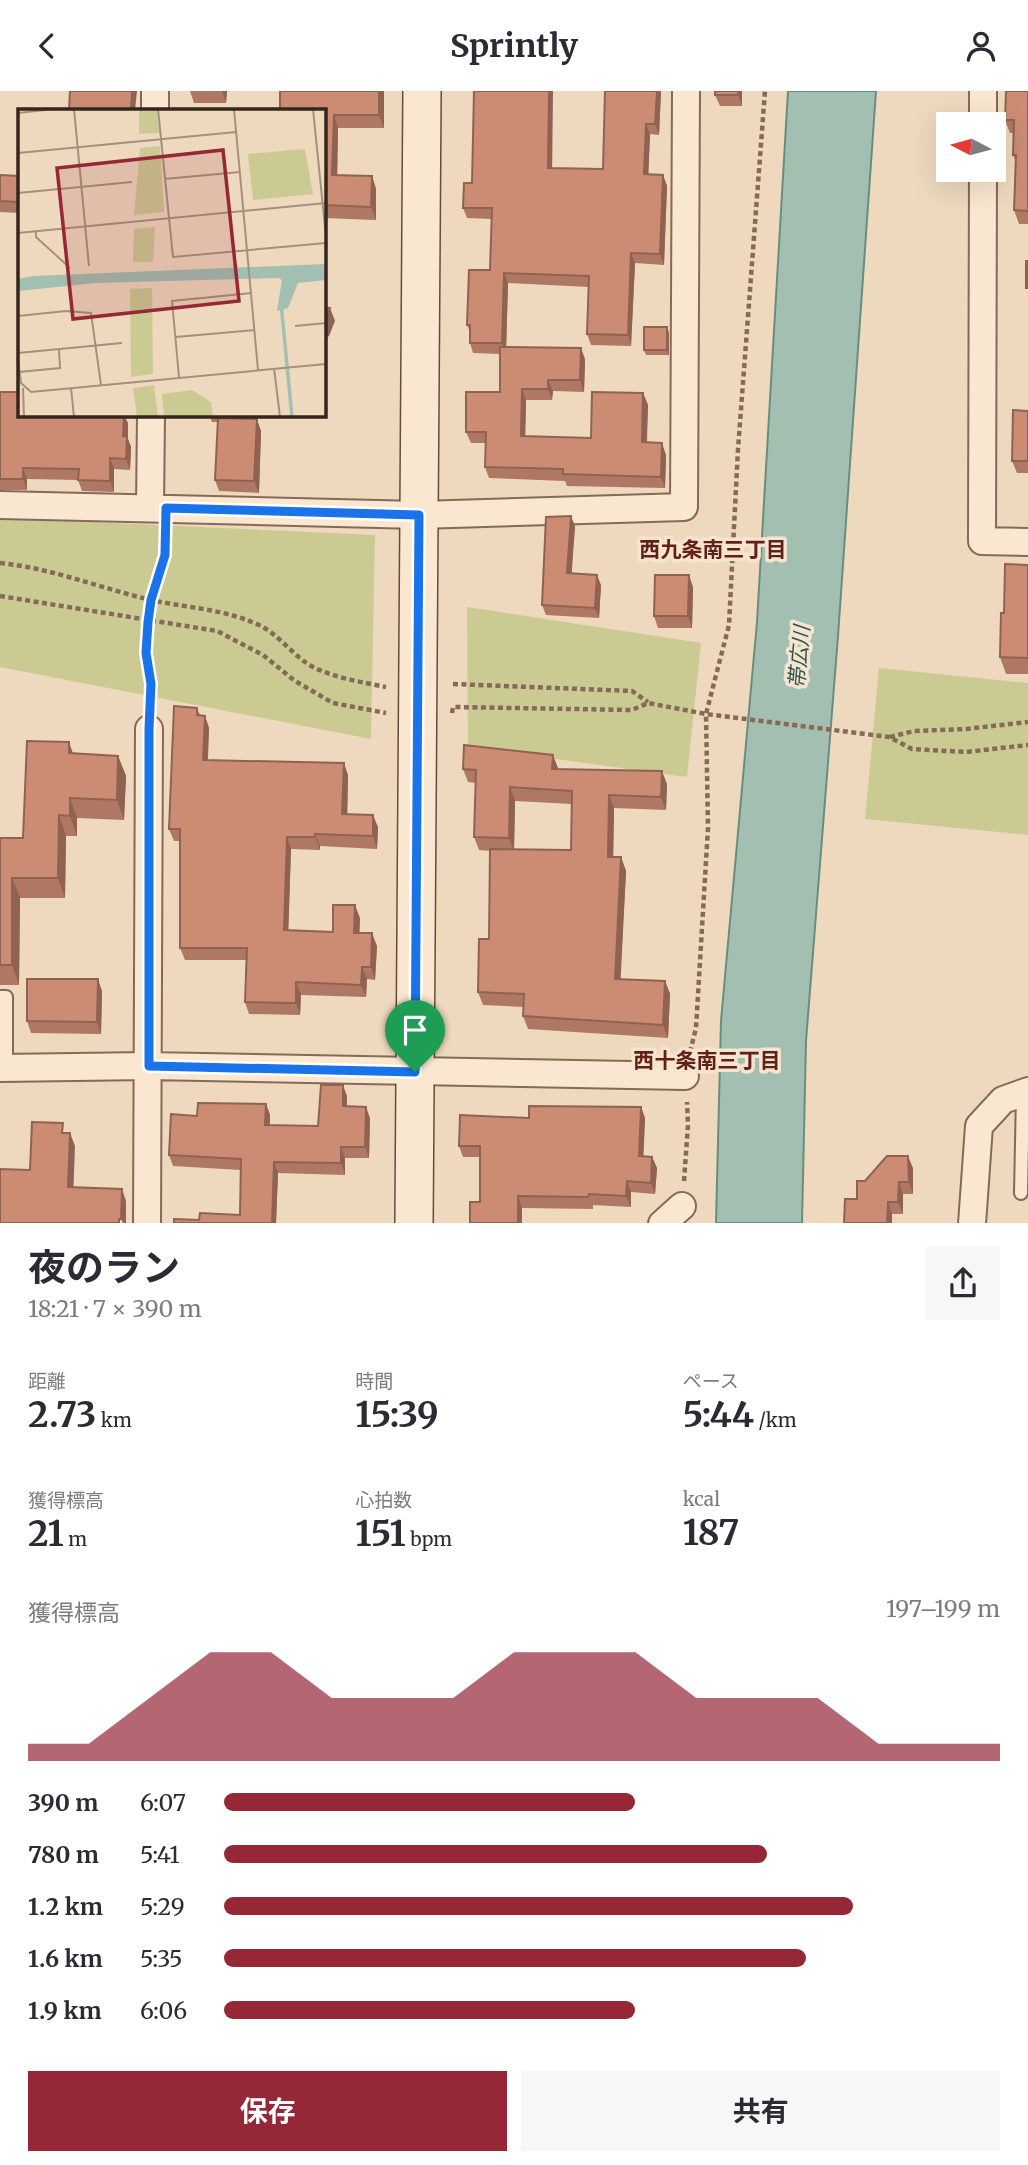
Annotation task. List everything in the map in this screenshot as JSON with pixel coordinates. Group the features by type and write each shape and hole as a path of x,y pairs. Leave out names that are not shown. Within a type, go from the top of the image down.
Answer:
{"street":[{"path":"155,91 155,109"},
{"path":"414,1223 422,91"},
{"path":"0,505 419,515 684,507 686,91"},
{"path":"983,91 983,112"},
{"path":"983,182 982,541 1028,542"},
{"path":"151,417 158,508"},
{"path":"147,1223 149,729"},
{"path":"3,1068 149,1066 685,1076"},
{"path":"972,1223 979,1126 1003,1100 1026,1092"},
{"path":"662,1223 682,1206"}],"lane":[{"path":"0,997 6,997 3,1068"},
{"path":"1021,1193 1026,1092"}],"path":[{"path":"682,1206 688,1125 685,1076 696,1028 708,828 706,714 729,625 738,449 765,91"},
{"path":"149,729 151,684 146,653 148,622 151,600 165,555 158,508"},
{"path":"0,563 67,577 151,600 224,611 262,626 308,664 349,680 387,687"},
{"path":"0,596 148,622 217,631 263,655 295,681 333,703 387,713"},
{"path":"453,684 632,691 648,702"},
{"path":"706,714 889,737 912,749 966,752 1028,745"},
{"path":"889,737 914,730 966,729 1028,722"}],"shaded area":[{"path":"0,518 375,535 371,739 0,667"},
{"path":"467,607 701,643 687,777 468,747"},
{"path":"879,668 1028,683 1028,835 865,819"}],"water":[{"name":"帯広川","path":"788,91 876,91 838,636 806,1041 802,1223 716,1223 721,1021 757,622"}],"building":[{"path":"70,91 132,91 131,109 69,109"},
{"path":"280,91 379,91 379,115 334,115 332,175 372,176 371,207 326,205 326,109 280,109"},
{"path":"474,91 549,91 548,168 603,169 605,91 657,91 655,124 646,124 644,174 663,175 660,254 631,253 628,335 587,334 589,276 504,273 502,343 470,343 470,325 467,325 469,270 490,270 492,208 463,208 464,183 472,183"},
{"path":"715,91 738,91 738,95 715,95"},
{"path":"1006,91 1028,91 1028,211 1014,210 1014,120 1006,120"},
{"path":"0,175 18,176 18,202 0,201"},
{"path":"1028,261 1028,288 1026,288"},
{"path":"644,327 667,327 667,350 644,350"},
{"path":"500,347 581,348 580,380 548,380 548,389 522,389 521,436 591,438 592,392 643,393 642,442 662,443 661,477 563,474 563,469 485,467 486,432 466,432 466,392 500,392"},
{"path":"0,392 18,392 18,417 124,417 126,459 110,458 110,481 78,480 79,469 23,468 23,479 0,479"},
{"path":"1013,410 1028,411 1028,461 1012,461"},
{"path":"218,418 257,419 254,481 215,480"},
{"path":"571,516 567,573 597,575 595,608 542,605 546,517"},
{"path":"1005,564 1028,565 1028,658 1000,657"},
{"path":"655,575 689,575 688,616 654,616"},
{"path":"174,706 197,708 197,715 205,716 203,760 344,763 342,814 373,815 373,836 315,834 315,837 287,837 284,930 333,932 333,905 355,905 354,933 372,933 371,967 362,967 361,985 296,982 296,1003 245,1002 247,948 180,948 180,829 169,829"},
{"path":"27,741 69,742 69,753 118,756 117,800 70,798 70,816 59,815 58,878 12,878 12,965 0,965 0,838 23,838"},
{"path":"464,745 553,755 552,769 662,771 661,797 609,795 608,857 621,857 615,979 665,981 663,1025 523,1016 524,994 478,992 479,939 489,939 490,849 571,850 572,791 510,787 509,838 474,837 476,770 463,769"},
{"path":"27,979 98,979 97,1022 27,1021"},
{"path":"321,1085 343,1085 343,1106 366,1107 365,1147 341,1147 341,1163 274,1162 272,1223 174,1223 174,1219 199,1220 200,1213 240,1215 241,1159 169,1155 171,1114 197,1116 198,1103 266,1104 265,1125 318,1126"},
{"path":"529,1106 641,1107 639,1156 652,1157 651,1183 627,1181 626,1196 518,1196 518,1223 470,1223 470,1202 480,1202 480,1146 459,1146 460,1115 529,1118"},
{"path":"32,1122 63,1123 62,1133 70,1133 68,1187 122,1189 119,1223 0,1223 0,1169 30,1170"},
{"path":"887,1156 908,1156 909,1182 899,1182 898,1202 888,1202 887,1223 844,1223 845,1199 857,1199 857,1181 865,1181"}],"district":[{"name":"西九条南三丁目","path":"713,549"},
{"name":"西十条南三丁目","path":"707,1060"}],"route":[{"path":"166,508 419,515 415,1072 149,1066 151,684 146,653 151,600 165,555 166,508"}]}
